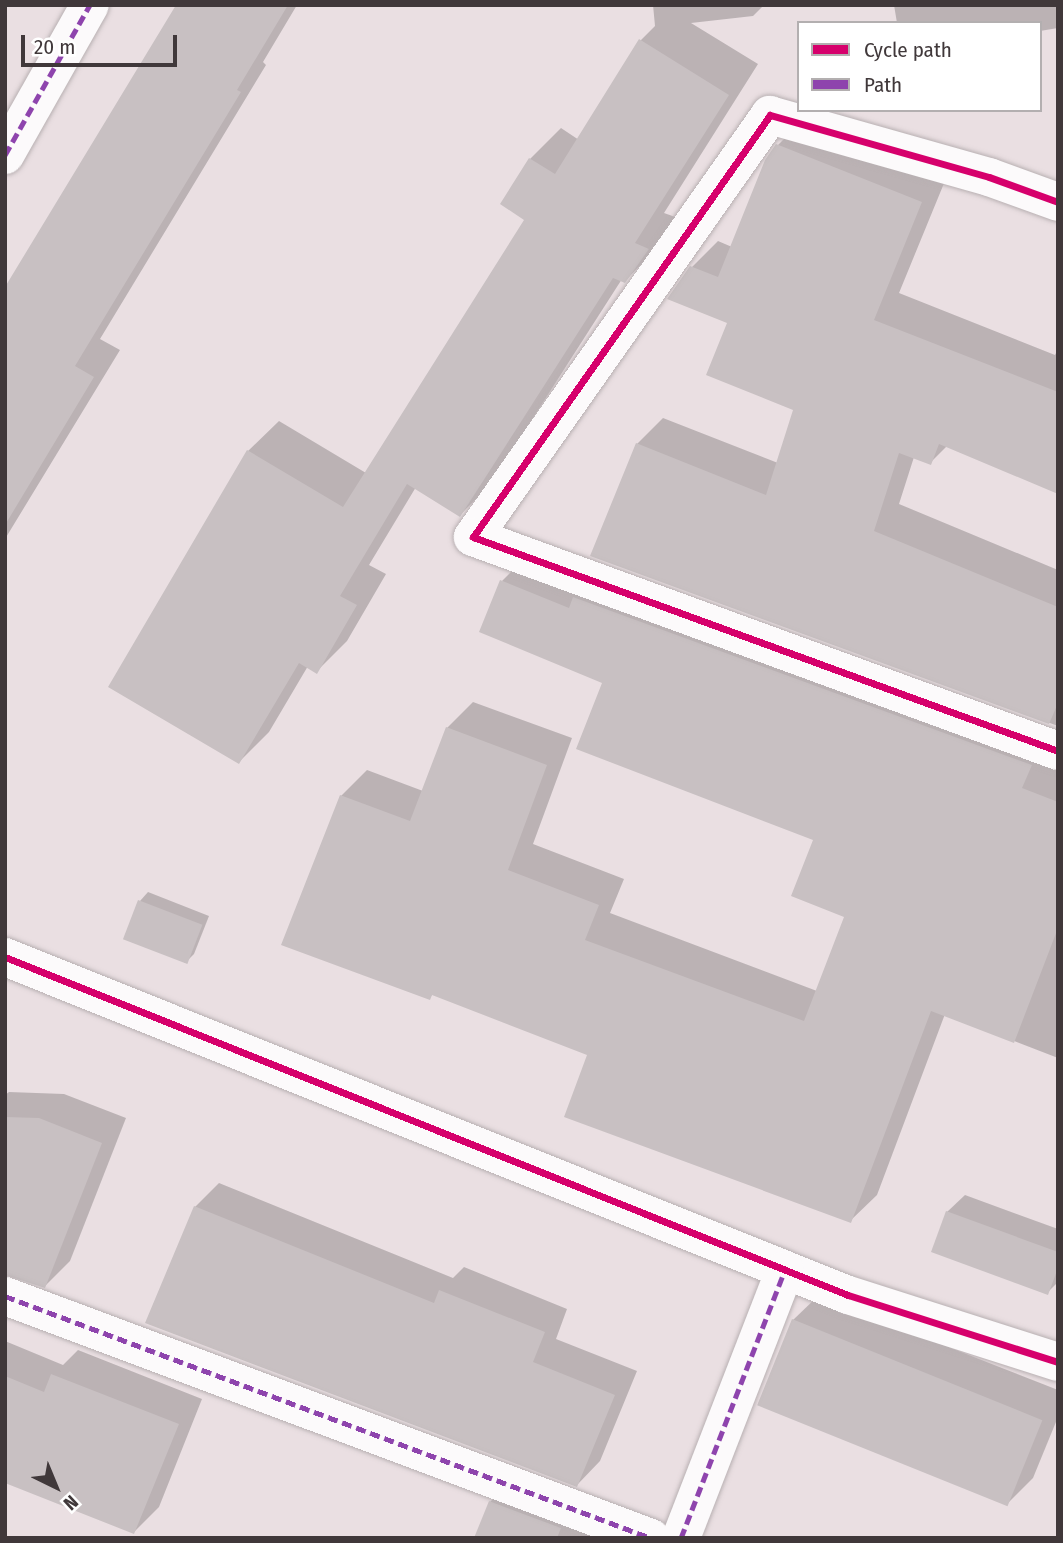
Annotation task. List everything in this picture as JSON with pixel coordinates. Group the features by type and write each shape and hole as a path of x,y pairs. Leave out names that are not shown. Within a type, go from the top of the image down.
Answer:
{"street":[{"path":"5,155 90,5"},
{"path":"1058,202 989,177 770,115 473,537 1058,751"},
{"path":"5,957 848,1295 1058,1362"},
{"path":"681,1538 785,1270"},
{"path":"5,1296 651,1538"}],"building":[{"path":"176,5 288,5 237,90 241,92 75,366 94,377 5,525 5,287"},
{"path":"639,39 729,95 635,243 649,249 625,283 613,278 460,517 407,484 340,596 357,605 317,674 299,663 239,764 108,687 247,450 343,507 524,220 500,204 529,158 555,174"},
{"path":"776,144 922,202 874,320 1058,392 1058,494 939,444 931,465 899,453 874,531 1058,607 1058,703 1049,724 590,556 636,443 766,495 793,410 706,375 727,323 667,299 690,266 718,277 765,160"},
{"path":"500,580 569,608 573,597 1032,765 1022,788 1058,802 1058,928 1014,1043 931,1011 851,1223 564,1117 587,1055 432,995 430,1000 281,945 340,795 410,821 446,727 547,765 508,870 599,905 585,940 804,1021 844,917 791,896 813,840 576,749 602,683 479,632"},
{"path":"138,900 202,925 187,964 123,939"},
{"path":"5,1117 39,1118 102,1143 45,1288 5,1275"},
{"path":"194,1206 434,1303 439,1290 545,1332 533,1362 615,1395 577,1487 145,1323"},
{"path":"946,1211 1058,1252 1058,1268 1048,1295 931,1252"},
{"path":"792,1319 1042,1420 1008,1506 757,1405"},
{"path":"51,1374 179,1424 134,1534 5,1483 5,1376 44,1392"},
{"path":"489,1501 561,1528 557,1538 474,1538"}],"marked path":[{"path":"5,155 90,5"},
{"path":"681,1538 785,1270"},
{"path":"5,1296 651,1538"}],"cycle path":[{"path":"1058,202 989,177 770,115 473,537 1058,751"},
{"path":"5,957 848,1295 1058,1362"}]}
